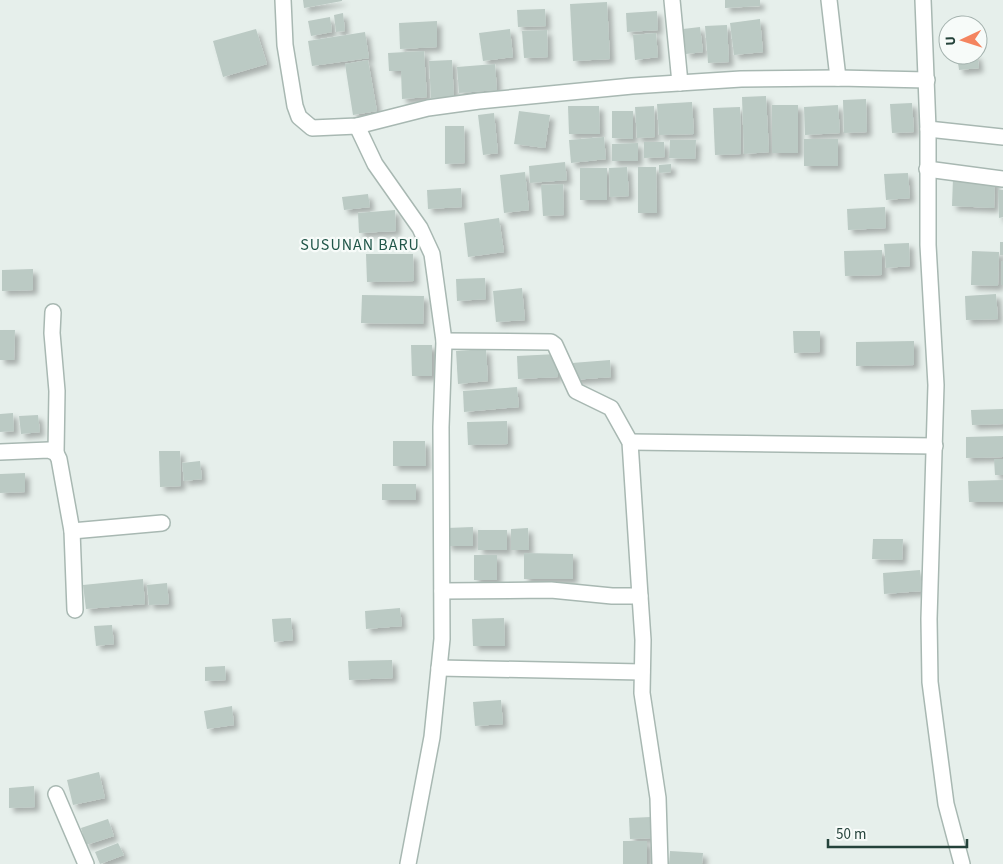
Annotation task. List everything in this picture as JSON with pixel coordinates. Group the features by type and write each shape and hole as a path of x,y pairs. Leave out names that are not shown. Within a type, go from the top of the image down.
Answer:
{"street":[{"path":"283,0 286,46 295,106 298,117 312,128 357,126 428,108 479,101 680,83 838,78 926,80"},
{"path":"672,0 680,83"},
{"path":"829,0 838,78"},
{"path":"923,0 928,129 927,169 936,385 929,619 930,682 946,804 962,864"},
{"path":"357,126 376,164 420,228 432,254 444,341 441,427 442,639 432,737 408,864"},
{"path":"928,129 1003,137"},
{"path":"927,169 1003,179"},
{"path":"53,312 52,333 57,391 56,453 62,468 72,531 75,610"},
{"path":"444,341 554,343 576,391 611,408 630,442 640,596 642,694 658,798 660,864"},
{"path":"630,442 935,446"},
{"path":"0,452 39,450 56,453"},
{"path":"72,531 162,524"},
{"path":"442,591 551,590 612,596 640,596"},
{"path":"439,668 642,672"},
{"path":"56,794 86,864"}],"building":[{"path":"303,0 342,0 342,1 304,8"},
{"path":"725,0 760,0 760,6 725,8"},
{"path":"607,2 610,59 573,61 570,4"},
{"path":"545,9 546,26 518,27 517,10"},
{"path":"657,11 658,30 627,32 626,13"},
{"path":"343,13 345,31 336,32 334,15"},
{"path":"330,17 332,32 311,36 308,21"},
{"path":"760,19 763,52 734,55 730,23"},
{"path":"437,21 437,47 400,49 399,23"},
{"path":"727,25 729,62 708,63 705,26"},
{"path":"700,27 703,52 686,54 683,29"},
{"path":"256,29 267,64 223,77 213,41"},
{"path":"510,29 513,57 483,61 479,33"},
{"path":"547,30 548,57 524,58 522,31"},
{"path":"365,32 369,58 312,66 308,41"},
{"path":"656,33 658,57 635,60 633,35"},
{"path":"424,51 427,97 402,99 401,71 389,71 388,53"},
{"path":"368,60 377,111 353,115 345,64"},
{"path":"452,60 454,97 431,98 429,61"},
{"path":"495,64 497,90 459,93 457,67"},
{"path":"958,65 979,65 979,68 959,70"},
{"path":"766,96 769,152 744,154 742,97"},
{"path":"866,99 867,132 844,133 843,100"},
{"path":"692,102 694,134 659,135 657,104"},
{"path":"912,103 914,132 892,133 890,104"},
{"path":"772,105 798,105 798,153 772,153"},
{"path":"838,105 840,133 805,135 804,107"},
{"path":"568,106 599,106 600,134 569,134"},
{"path":"654,106 655,137 637,138 635,107"},
{"path":"740,107 741,154 715,155 713,108"},
{"path":"519,111 550,115 545,148 514,144"},
{"path":"612,111 633,111 633,139 612,138"},
{"path":"494,113 498,153 483,155 478,115"},
{"path":"445,126 464,126 465,163 445,164"},
{"path":"604,137 606,159 571,163 569,140"},
{"path":"804,139 838,139 838,166 804,166"},
{"path":"670,140 696,140 695,159 669,158"},
{"path":"644,142 664,142 665,157 644,158"},
{"path":"638,143 638,161 612,161 612,144"},
{"path":"565,162 567,180 530,183 529,166"},
{"path":"671,164 671,172 659,173 659,165"},
{"path":"627,167 629,196 610,197 609,168"},
{"path":"638,167 656,167 657,213 638,213"},
{"path":"580,168 607,168 607,200 580,200"},
{"path":"525,172 529,210 504,213 500,175"},
{"path":"908,173 910,198 886,200 884,174"},
{"path":"953,178 995,179 994,208 952,206"},
{"path":"563,184 564,215 543,216 541,185"},
{"path":"461,188 462,207 428,209 427,190"},
{"path":"998,190 1003,190 1003,217 999,218"},
{"path":"368,194 370,207 344,210 342,197"},
{"path":"885,207 886,228 848,230 847,209"},
{"path":"395,210 396,231 359,233 358,213"},
{"path":"499,218 504,252 468,257 464,223"},
{"path":"1000,242 1003,242 1003,255 1000,255"},
{"path":"909,243 910,266 886,268 884,244"},
{"path":"882,250 882,275 845,276 844,251"},
{"path":"972,251 999,252 998,286 971,285"},
{"path":"366,254 413,254 414,281 367,282"},
{"path":"1001,261 1003,261 1003,285 1001,285"},
{"path":"33,269 33,290 2,291 2,270"},
{"path":"485,278 486,299 457,301 456,279"},
{"path":"522,288 525,320 496,322 493,291"},
{"path":"996,294 998,319 966,320 965,296"},
{"path":"362,295 424,296 423,324 361,323"},
{"path":"0,330 15,330 14,360 0,360"},
{"path":"793,331 820,331 820,352 794,353"},
{"path":"914,341 914,365 856,366 856,342"},
{"path":"411,345 432,345 432,376 412,376"},
{"path":"486,349 488,381 458,384 456,351"},
{"path":"557,354 558,377 518,379 517,356"},
{"path":"610,360 611,377 573,380 572,363"},
{"path":"517,387 519,407 464,412 463,391"},
{"path":"1003,409 1003,424 972,425 971,410"},
{"path":"13,413 14,431 0,432 0,414"},
{"path":"38,415 40,432 21,434 19,416"},
{"path":"507,421 508,444 468,445 467,422"},
{"path":"1003,436 1003,457 966,458 966,437"},
{"path":"393,441 425,441 426,466 393,466"},
{"path":"159,451 180,451 181,486 160,487"},
{"path":"994,459 1003,459 1003,475 995,475"},
{"path":"200,461 202,479 184,481 182,463"},
{"path":"25,473 25,492 0,493 0,474"},
{"path":"1003,480 1003,502 969,502 968,481"},
{"path":"382,484 416,484 416,500 382,500"},
{"path":"473,527 473,546 447,546 447,528"},
{"path":"528,528 529,550 511,550 511,529"},
{"path":"478,530 507,530 507,550 478,550"},
{"path":"873,539 903,539 902,560 872,559"},
{"path":"524,553 573,554 573,579 524,579"},
{"path":"474,555 497,555 497,580 474,580"},
{"path":"920,570 922,591 884,594 883,573"},
{"path":"143,579 145,604 86,609 83,585"},
{"path":"167,583 169,604 149,605 147,585"},
{"path":"400,608 402,626 366,629 365,611"},
{"path":"291,618 293,640 274,642 272,619"},
{"path":"504,618 505,646 473,646 472,619"},
{"path":"112,625 114,644 96,646 94,626"},
{"path":"392,660 393,678 349,680 348,661"},
{"path":"225,666 226,680 205,681 205,667"},
{"path":"501,700 503,724 475,726 473,702"},
{"path":"232,706 234,725 207,729 204,711"},
{"path":"99,772 105,798 73,805 67,780"},
{"path":"34,786 35,807 9,808 9,788"},
{"path":"651,817 652,838 630,839 629,818"},
{"path":"108,819 114,836 86,845 81,828"},
{"path":"623,841 647,841 647,864 623,864"},
{"path":"118,843 124,855 100,864 95,852"},
{"path":"670,851 703,853 702,864 669,864"}],"district":[{"name":"SUSUNAN BARU","path":"360,245"}]}
